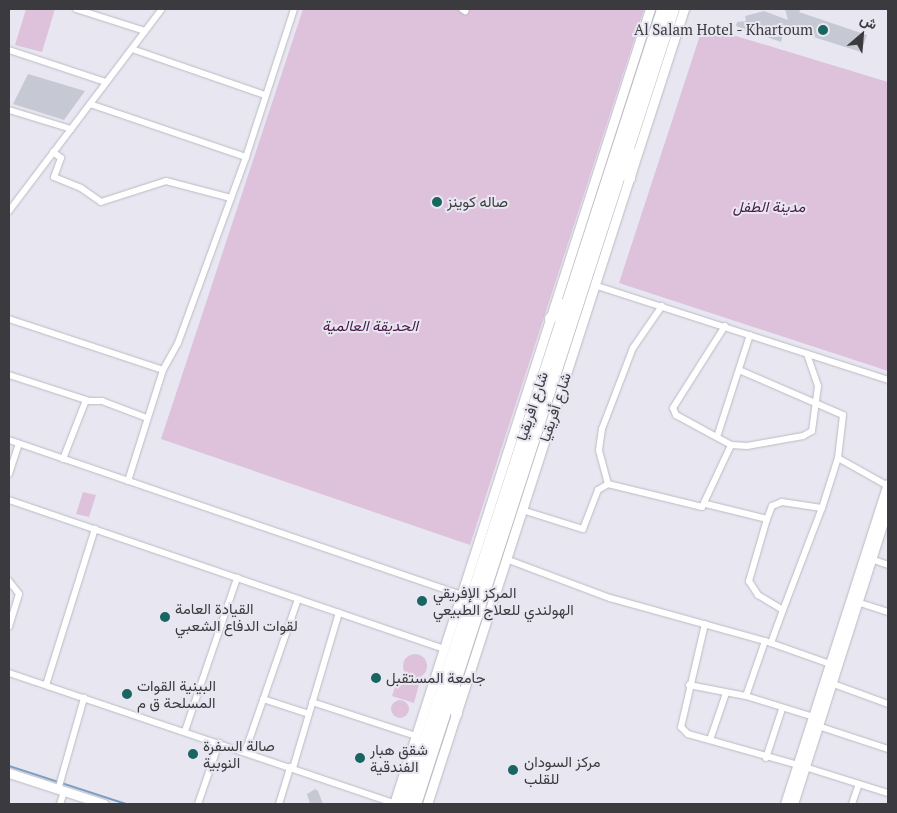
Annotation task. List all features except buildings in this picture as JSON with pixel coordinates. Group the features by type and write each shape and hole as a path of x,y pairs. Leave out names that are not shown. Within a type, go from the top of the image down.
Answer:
{"highway":[{"name":"شارع افريقيا","path":"398,804 455,628 505,490 662,9"},
{"name":"شارع افريقيا","path":"415,804 456,680 517,509 519,487 673,9"},
{"path":"629,178 636,126"},
{"path":"550,318 566,301"},
{"path":"553,384 569,364"},
{"path":"505,490 519,487"},
{"path":"500,505 517,509"},
{"path":"456,680 456,713"}],"street":[{"path":"76,9 145,31"},
{"path":"9,211 162,9"},
{"path":"128,481 163,370 178,343 246,157 294,9"},
{"path":"9,673 398,804 416,736 443,649 455,628 461,595 650,9"},
{"name":"شارع أفريقيا","path":"428,803 506,559 517,509 569,364 684,9"},
{"path":"132,49 265,95"},
{"path":"9,50 106,82"},
{"path":"90,104 246,157"},
{"path":"9,110 71,129"},
{"path":"54,152 61,158 54,178 81,188 101,202 166,181 231,198"},
{"path":"594,285 888,380"},
{"path":"608,484 599,450 602,429 633,348 662,306"},
{"path":"9,319 163,370"},
{"path":"724,326 673,408 676,415 730,445 746,446 809,434 818,386 807,354"},
{"path":"717,437 750,335"},
{"path":"739,370 816,400 845,417 838,458 822,508 783,610 746,696"},
{"path":"9,374 86,400 102,400 147,418"},
{"path":"63,459 86,400"},
{"path":"9,440 461,595"},
{"path":"9,474 19,444"},
{"path":"706,504 730,445"},
{"path":"785,804 818,726 829,682 830,664 888,485 838,458"},
{"path":"517,509 583,529 598,490 608,484 696,508 706,504 767,519"},
{"path":"9,500 443,649"},
{"path":"783,610 750,586 767,519 772,506 782,502 822,508"},
{"path":"793,804 814,717 829,682 871,559 886,523 888,507"},
{"path":"46,685 95,529"},
{"path":"506,559 602,595 768,642 830,664"},
{"path":"871,559 888,565"},
{"path":"185,732 237,578"},
{"path":"9,581 19,594 9,626"},
{"path":"245,752 298,599"},
{"path":"857,602 888,612"},
{"path":"279,804 309,714 339,613"},
{"path":"705,624 689,685 681,727 688,734 766,758 802,766 888,793"},
{"path":"829,682 887,701"},
{"path":"689,685 746,696 782,709 814,717"},
{"path":"710,740 726,693"},
{"path":"60,804 61,791 84,698"},
{"path":"263,699 309,714"},
{"path":"312,702 416,736"},
{"path":"766,758 782,709"},
{"path":"818,726 888,749"},
{"path":"198,804 219,743"},
{"path":"9,774 104,804"},
{"path":"852,804 859,784"}],"green space":[{"path":"26,9 55,9 42,52 15,45"},
{"name":"الحديقة العالمية","path":"303,9 644,9 470,545 161,439"},
{"name":"مدينة الطفل","path":"703,26 888,82 888,371 619,283"},
{"path":"83,492 96,495 89,517 76,514"},
{"path":"415,654 423,658 427,666 423,674 415,678 407,674 403,666 407,658"},
{"path":"398,678 419,684 414,703 392,696"},
{"path":"396,700 404,700 409,705 407,716 396,718 391,713 391,705"}],"waterway":[{"path":"9,766 126,804"}],"place":[{"name":"Al Salam Hotel - Khartoum","path":"823,30"},
{"name":"صاله كوينز","path":"437,202"},
{"name":"المركز الإفريقي الهولندي للعلاج الطبيعي","path":"422,601"},
{"name":"القيادة العامة لقوات الدفاع الشعبي","path":"165,617"},
{"name":"جامعة المستقبل","path":"376,678"},
{"name":"البينية القوات المسلحة ق م","path":"127,694"},
{"name":"صالة السفرة النوبية","path":"193,754"},
{"name":"شقق هبار الفندقية","path":"360,758"},
{"name":"مركز السودان للقلب","path":"513,770"}]}
